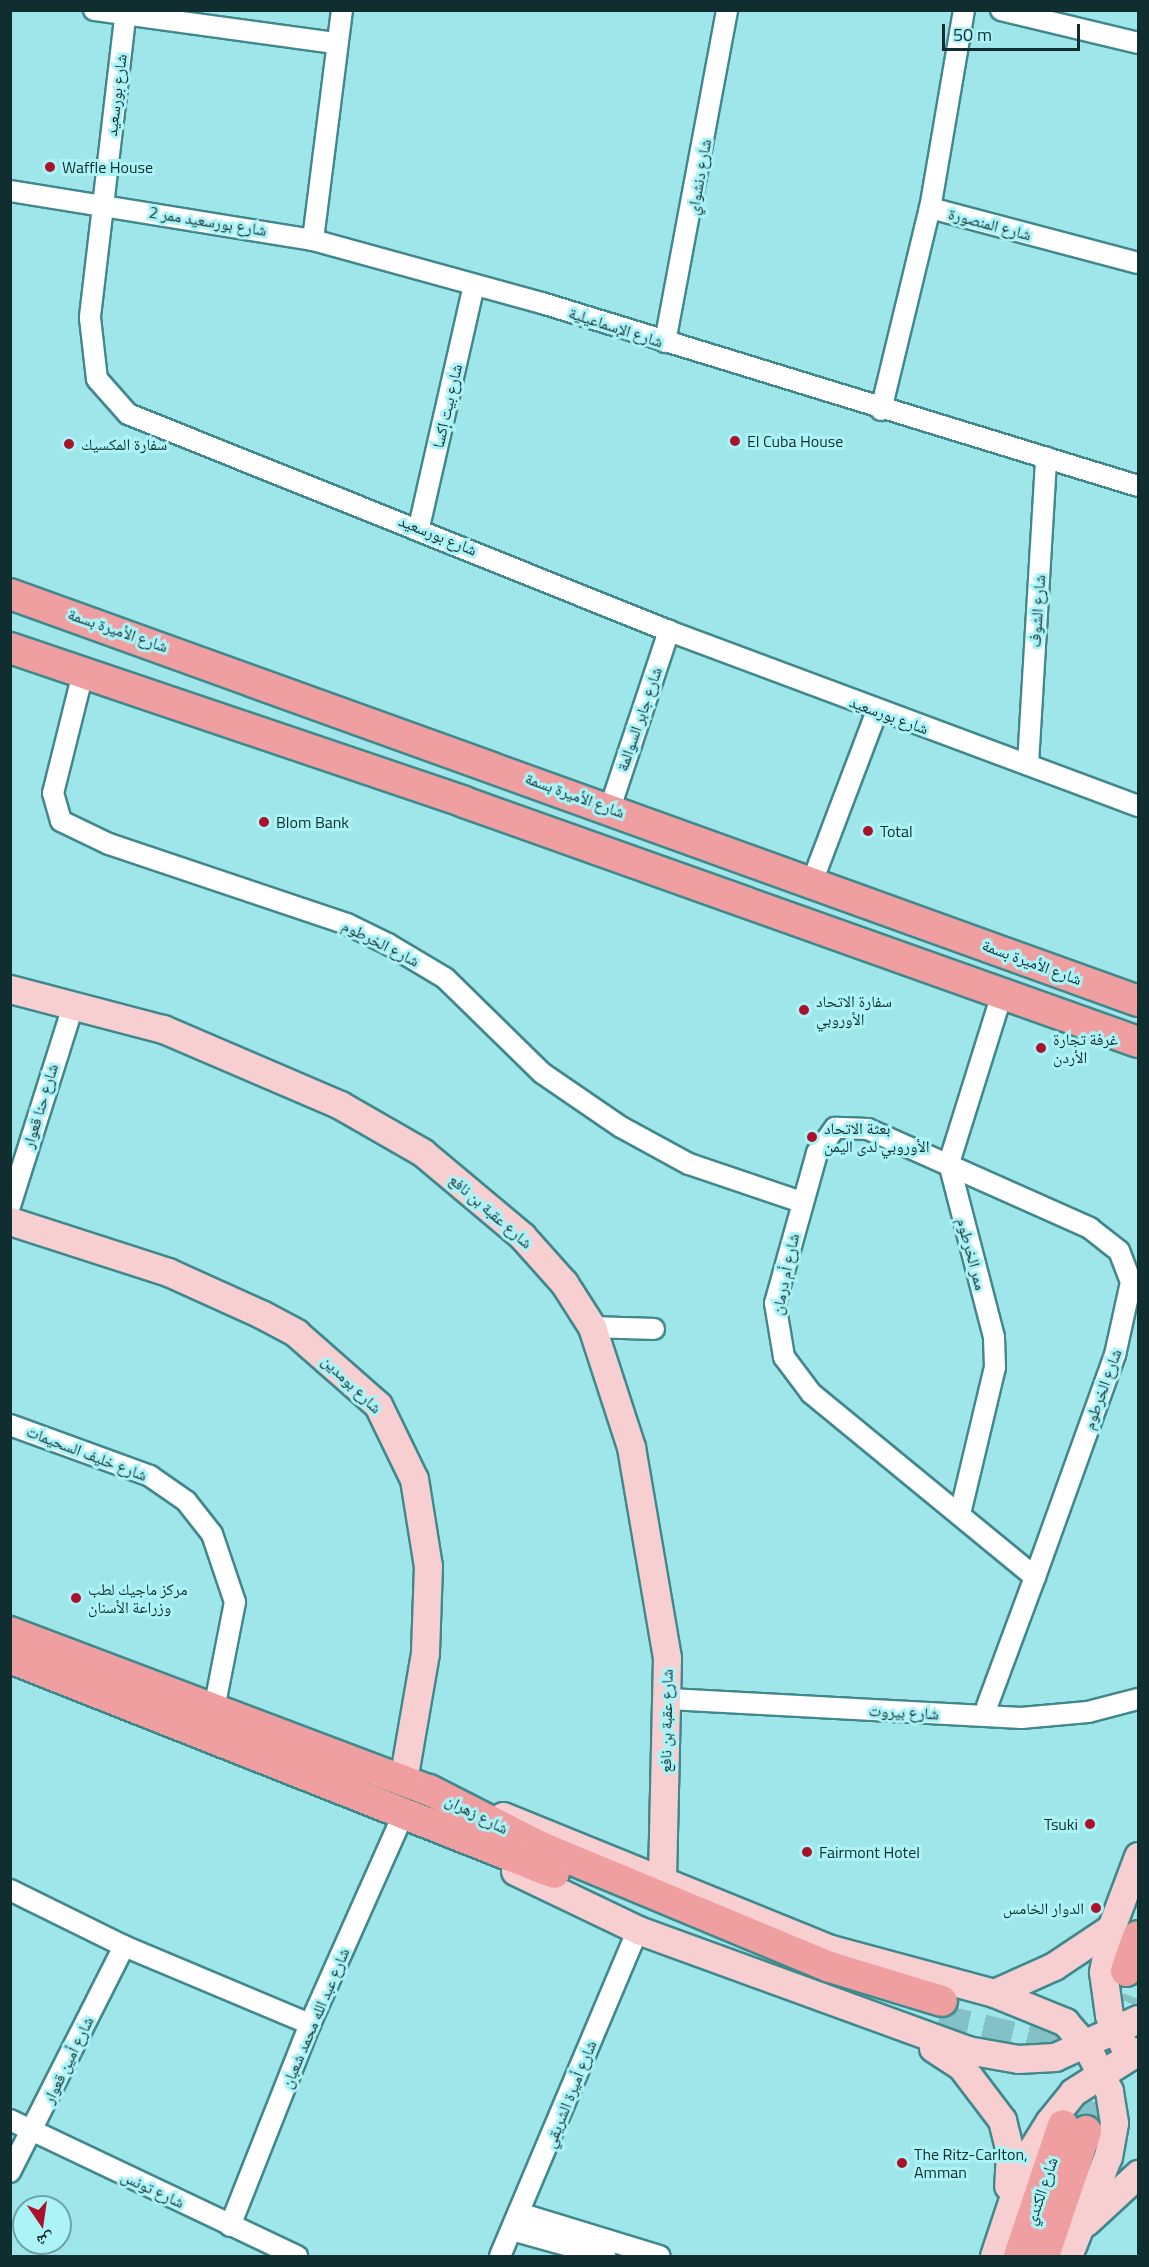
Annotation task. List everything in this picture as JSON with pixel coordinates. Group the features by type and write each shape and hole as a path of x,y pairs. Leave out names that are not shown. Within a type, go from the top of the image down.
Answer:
{"main road":[{"name":"شارع الأميرة بسمة","path":"10,594 610,807 1138,1001"},
{"path":"10,648 84,669 781,914 1001,997 1138,1042"},
{"name":"شارع عقبة بن نافع","path":"10,989 164,1029 274,1073 422,1152 522,1236 564,1283 592,1327 631,1447 669,1692 662,1878"},
{"name":"شارع بومدين","path":"10,1221 168,1272 261,1314 296,1334 378,1405 414,1479 428,1566 416,1785"},
{"name":"شارع زهران","path":"10,1632 416,1785 539,1846 940,2010 846,1990 10,1658"},
{"path":"416,1785 662,1878 831,1949 994,1993 1051,2013 1087,2047 1113,2100 1113,2138 1068,2256"},
{"path":"440,1827 506,1867 638,1930 901,2031 1018,2059 1055,2057 1087,2047 1138,2019"},
{"path":"1126,1971 1125,1932 1138,1856"},
{"path":"994,1993 1125,1932"},
{"path":"994,2256 1026,2159 1073,2092 1099,2072 1136,2057 1114,2032 1103,1972 1125,1932"},
{"path":"901,2031 961,2066 1002,2120 1010,2152 1004,2229"},
{"name":"شارع الكندي","path":"1018,2256 1074,2128 1044,2256"},
{"path":"1076,2231 1138,2174"}],"street":[{"path":"94,10 336,43"},
{"path":"313,240 336,43 342,10"},
{"name":"شارع دنشواي","path":"665,342 727,10"},
{"name":"شارع المنصورة","path":"964,10 930,208 1138,263"},
{"path":"1001,10 1138,43"},
{"name":"شارع بورسعيد","path":"126,13 103,204 90,350 97,379 116,403 146,424 419,527 669,631 877,711 1138,806"},
{"name":"شارع بورسعيد ممر 2","path":"10,191 103,204 313,240"},
{"path":"881,410 930,208"},
{"name":"شارع الإسماعيلية","path":"313,240 474,285 1138,486"},
{"name":"شارع بيت إكسا","path":"419,527 474,285"},
{"name":"شارع الشوف","path":"1028,765 1047,458"},
{"name":"شارع جابر السوالمة","path":"610,807 669,631"},
{"name":"شارع الخرطوم","path":"84,669 53,793 61,821 109,844 347,924 388,944 445,978 542,1073 621,1127 689,1164 801,1202"},
{"path":"812,882 877,711"},
{"path":"949,1163 1001,997"},
{"name":"شارع حنا قعوار","path":"10,1206 73,1006"},
{"name":"شارع أم درمان","path":"949,1163 868,1129 835,1128 817,1153 801,1202 775,1303 784,1357 811,1393 1035,1578"},
{"name":"شارع الخرطوم","path":"949,1163 1099,1234 1119,1251 1131,1282 1128,1316 987,1706"},
{"name":"ممر الخرطوم","path":"949,1163 994,1336 995,1366 960,1514"},
{"path":"592,1327 654,1329"},
{"name":"شارع خليف السحيمات","path":"10,1425 150,1476 186,1501 206,1525 228,1569 235,1602 214,1708"},
{"name":"شارع بيروت","path":"872,1706 987,1706 1047,1713 1138,1689"},
{"name":"شارع بيروت","path":"669,1692 872,1706 1047,1713 1138,1699"},
{"name":"شارع عبد الله محمد شعبان","path":"230,2226 310,2024 404,1813"},
{"path":"10,1890 124,1946 310,2024"},
{"name":"شارع أميرة الشريقي","path":"500,2256 638,1930"},
{"name":"شارع أمين قعوار","path":"10,2172 124,1946"},
{"name":"شارع تونس","path":"10,2120 297,2256"},
{"path":"515,2221 605,2256"},
{"path":"515,2221 660,2256"}],"tunnel":[{"path":"1086,2131 1138,1999"},
{"path":"939,2019 1079,2052"}],"place":[{"name":"Waffle House","path":"50,167"},
{"name":"El Cuba House","path":"735,441"},
{"name":"سفارة المكسيك","path":"69,444"},
{"name":"Blom Bank","path":"264,822"},
{"name":"Total","path":"868,831"},
{"name":"سفارة الاتحاد الأوروبي","path":"804,1010"},
{"name":"غرفة تجارة الأردن","path":"1041,1048"},
{"name":"بعثة الاتحاد الأوروبي لدى اليمن","path":"812,1137"},
{"name":"مركز ماجيك لطب وزراعة الأسنان","path":"76,1598"},
{"name":"Tsuki","path":"1090,1824"},
{"name":"Fairmont Hotel","path":"807,1852"},
{"name":"الدوار الخامس","path":"1096,1908"},
{"name":"The Ritz-Carlton, Amman","path":"902,2163"}]}
